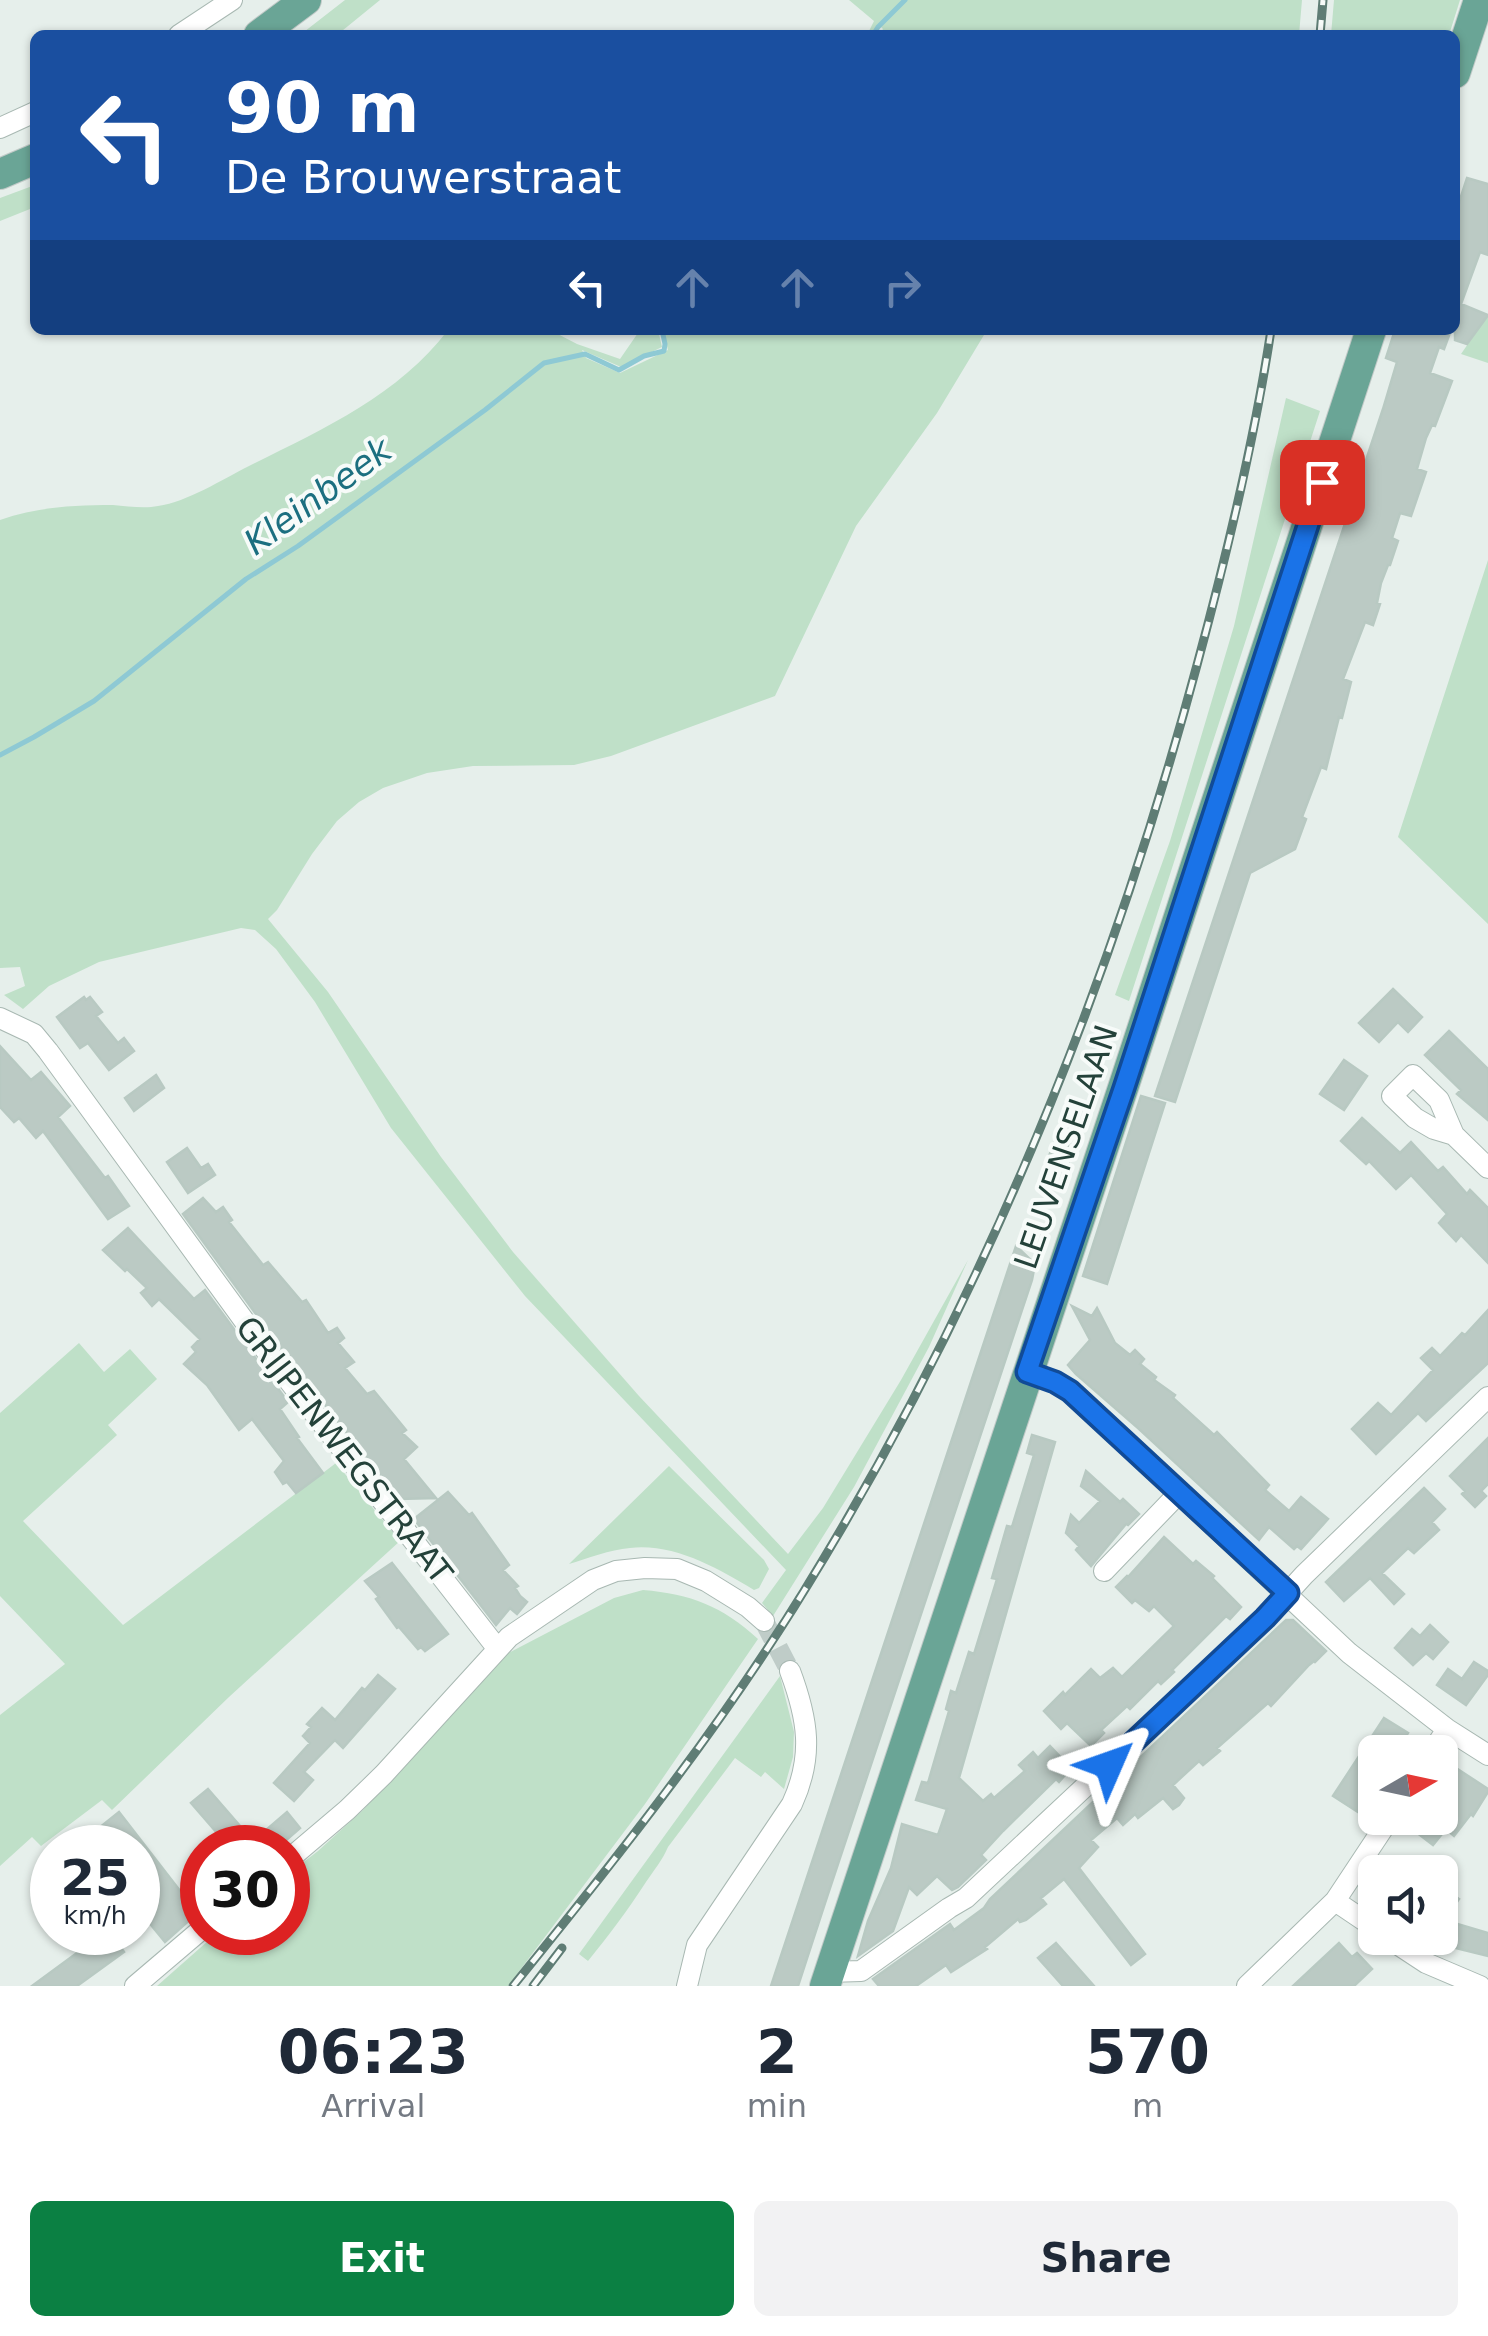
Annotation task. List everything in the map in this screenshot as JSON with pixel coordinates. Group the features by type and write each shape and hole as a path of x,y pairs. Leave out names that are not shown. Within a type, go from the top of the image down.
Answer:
{"main road":[{"path":"266,30 306,0"},
{"path":"1460,58 1479,0"},
{"path":"0,174 30,161"},
{"name":"LEUVENSELAAN","path":"827,1979 1369,335"}],"street":[{"path":"187,30 232,0"},
{"path":"0,128 30,114"},
{"name":"GRIJPENWEGSTRAAT","path":"0,1018 34,1034 272,1359 496,1648"},
{"path":"1454,1135 1488,1168"},
{"path":"1027,1372 1070,1391 1349,1653 1448,1729 1488,1754"},
{"path":"827,1979 861,1971 966,1898 1265,1618 1488,1397"},
{"path":"1104,1572 1180,1492"},
{"path":"310,1841 384,1774 496,1648 593,1580 616,1571 678,1569 748,1606 764,1621"},
{"path":"687,1986 697,1945 792,1804 801,1784 806,1762 806,1720 790,1670"},
{"path":"1444,1735 1448,1729"},
{"path":"1248,1986 1335,1901 1379,1835"},
{"path":"1335,1901 1358,1917"},
{"path":"135,1986 180,1948"},
{"path":"1414,1955 1480,1986"}],"green space":[{"path":"345,0 380,0 343,30 306,30"},
{"path":"849,0 1302,0 1299,30 882,30 878,24 875,30 870,30 874,21"},
{"path":"1334,0 1460,0 1451,30 1331,30"},
{"path":"30,187 30,209 0,221 0,198"},
{"path":"1488,315 1488,363 1461,354"},
{"path":"444,335 560,335 620,359 637,335 659,335 662,347 621,367 582,350 586,358 620,373 668,350 664,335 984,335 937,413 856,526 775,696 611,756 574,765 473,766 427,773 383,788 337,821 268,919 328,992 441,1157 513,1252 639,1396 788,1554 823,1508 968,1260 929,1347 854,1487 773,1616 762,1603 786,1570 525,1296 391,1128 315,1002 276,949 255,930 241,928 99,962 49,986 23,1009 4,995 25,986 20,967 0,968 0,520 70,506 153,507 193,495 357,409 428,353"},
{"path":"1286,398 1320,411 1129,1001 1115,995 1170,841 1234,626"},
{"path":"1488,560 1488,924 1398,837"},
{"path":"79,1343 104,1372 130,1349 157,1379 108,1425 117,1435 23,1521 123,1625 336,1463 400,1541 112,1810 102,1800 69,1825 30,1825 30,1839 0,1866 0,1715 65,1664 0,1596 0,1413"},
{"path":"669,1466 764,1560 769,1569 759,1588 754,1590 710,1566 663,1549 622,1549 569,1564"},
{"path":"643,1590 676,1595 732,1618 758,1639 645,1804 508,1986 157,1986 192,1955 310,1955 310,1857 363,1810 501,1657 614,1598"},
{"path":"780,1676 794,1732 793,1757 784,1789 765,1772 761,1777 735,1758 588,1961 579,1954"}],"building":[{"path":"1467,178 1488,184 1488,255 1480,252 1461,304 1488,315 1467,344 1455,340 1455,335 1460,335 1460,200"},
{"path":"1393,335 1449,335 1444,349 1439,347 1430,373 1452,381 1435,426 1426,438 1417,469 1426,472 1411,516 1400,513 1392,538 1398,541 1381,583 1373,625 1365,622 1343,679 1351,682 1326,769 1321,767 1295,849 1250,873 1175,1102 1155,1096 1383,409 1397,362 1386,358"},
{"path":"1393,989 1422,1017 1408,1032 1398,1022 1379,1042 1359,1023"},
{"path":"84,997 90,997 102,1012 96,1016 118,1043 124,1038 134,1051 109,1070 88,1043 80,1048 57,1017"},
{"path":"1449,1031 1488,1069 1488,1120 1457,1094 1461,1090 1425,1055"},
{"path":"0,1046 31,1080 41,1072 70,1106 58,1117 129,1206 108,1219 43,1131 36,1138 19,1118 14,1122 0,1107"},
{"path":"1344,1060 1367,1076 1344,1110 1320,1094"},
{"path":"156,1075 164,1088 134,1111 125,1098"},
{"path":"1141,1096 1165,1103 1107,1284 1083,1276"},
{"path":"1362,1118 1400,1153 1411,1142 1438,1171 1443,1167 1467,1194 1470,1190 1488,1208 1488,1263 1461,1235 1456,1241 1439,1223 1447,1214 1411,1175 1396,1189 1369,1161 1366,1164 1341,1141"},
{"path":"1056,1138 1075,1146 1068,1164 1049,1156"},
{"path":"187,1148 201,1168 208,1164 215,1175 188,1193 167,1162"},
{"path":"203,1198 216,1212 223,1207 232,1220 229,1222 263,1265 268,1262 302,1302 306,1300 328,1333 337,1328 344,1338 338,1343 354,1362 345,1368 367,1394 374,1391 406,1430 402,1433 417,1447 404,1459 436,1498 398,1499 283,1351 183,1214"},
{"path":"128,1228 194,1299 205,1290 288,1402 280,1409 323,1473 296,1493 275,1472 284,1461 252,1419 239,1430 207,1385 184,1364 196,1352 192,1347 200,1339 159,1299 152,1306 141,1293 147,1288 103,1250"},
{"path":"1016,1246 1035,1264 1032,1280 798,1986 771,1986"},
{"path":"1072,1306 1092,1316 1097,1308 1115,1343 1130,1355 1135,1350 1144,1359 1140,1364 1156,1377 1154,1380 1175,1395 1173,1398 1214,1435 1217,1432 1269,1485 1265,1490 1289,1511 1301,1497 1328,1519 1301,1549 1294,1549 1269,1527 1259,1540 1076,1374 1068,1365 1090,1340"},
{"path":"1488,1310 1488,1363 1426,1421 1418,1413 1376,1454 1352,1429 1378,1403 1391,1415 1433,1370 1421,1358 1432,1348 1440,1356"},
{"path":"1032,1435 1055,1442 959,1778 983,1801 991,1794 994,1798 1025,1771 1019,1765 1033,1752 1038,1758 1050,1746 1071,1768 1003,1831 981,1855 986,1860 958,1887 952,1890 937,1876 917,1895 909,1887 893,1931 858,1956 891,1868 902,1824 938,1835 947,1809 916,1800 922,1782 928,1783 951,1691 956,1693 969,1652 974,1654 997,1579 992,1578 1007,1526 1012,1527 1034,1455 1027,1453"},
{"path":"1488,1438 1488,1484 1481,1491 1486,1496 1475,1507 1450,1476"},
{"path":"1086,1471 1139,1514 1091,1566 1066,1533 1071,1515 1079,1523 1100,1501 1081,1486"},
{"path":"1424,1488 1445,1509 1432,1522 1439,1530 1414,1553 1408,1548 1382,1573 1404,1594 1394,1604 1370,1578 1344,1601 1326,1582"},
{"path":"448,1492 469,1515 472,1513 509,1565 503,1570 527,1602 517,1614 510,1608 496,1625 414,1519"},
{"path":"1164,1537 1193,1564 1196,1561 1214,1576 1241,1607 1230,1619 1226,1616 1161,1684 1158,1681 1101,1730 1104,1733 1091,1746 1067,1723 1061,1729 1044,1711 1091,1669 1100,1678 1113,1668 1122,1677 1174,1626 1154,1606 1149,1611 1135,1600 1132,1603 1116,1587"},
{"path":"392,1563 448,1634 425,1651 397,1628 365,1581"},
{"path":"1286,1620 1293,1620 1326,1651 1271,1706 1268,1703 1217,1748 1220,1751 1203,1765 1199,1761 1173,1785 1184,1798 1179,1805 1173,1809 1163,1798 1123,1825 1117,1818 1091,1840 1098,1847 1079,1868 1145,1954 1131,1965 1064,1879 1041,1898 1046,1904 1026,1920 1018,1919 987,1949 951,1972 946,1965 916,1986 879,1986 873,1979 950,1924 954,1930 984,1908"},
{"path":"1430,1625 1448,1642 1433,1659 1426,1653 1413,1665 1395,1648 1412,1629 1420,1636"},
{"path":"1474,1662 1488,1675 1466,1705 1437,1685 1448,1669 1462,1679"},
{"path":"378,1675 395,1689 343,1748 335,1740 304,1772 313,1780 294,1801 274,1783 310,1743 303,1736 311,1727 307,1724 322,1708 335,1720"},
{"path":"1384,1718 1408,1733 1407,1735 1373,1735"},
{"path":"1358,1758 1358,1812 1333,1796"},
{"path":"1458,1769 1488,1789 1458,1831"},
{"path":"208,1789 239,1825 210,1825 191,1803"},
{"path":"119,1812 129,1825 103,1825"},
{"path":"287,1812 298,1825 272,1825"},
{"path":"1420,1835 1441,1835 1433,1845"},
{"path":"160,1865 180,1891 180,1929 165,1942 160,1936"},
{"path":"1458,1924 1488,1933 1488,1956 1458,1948"},
{"path":"1056,1943 1094,1986 1063,1986 1038,1958"},
{"path":"1339,1943 1352,1957 1357,1953 1372,1969 1354,1986 1293,1986"},
{"path":"74,1955 120,1955 77,1986 32,1986"}],"waterway":[{"name":"Kleinbeek","path":"876,30 905,0"},
{"name":"Kleinbeek","path":"0,755 94,701 246,579 298,546 544,363 585,354 619,370 644,356 664,351 663,335"}],"tunnel":[{"path":"764,1621 790,1671"}],"railway":[{"path":"1320,30 1323,0"},
{"path":"513,1986 665,1793 771,1643 868,1482 983,1258 1081,1025 1162,786 1229,540 1270,335"},
{"path":"533,1986 562,1948"}],"route":[{"path":"1109,1765 1288,1593 1070,1391 1027,1372 1322,482"}]}
